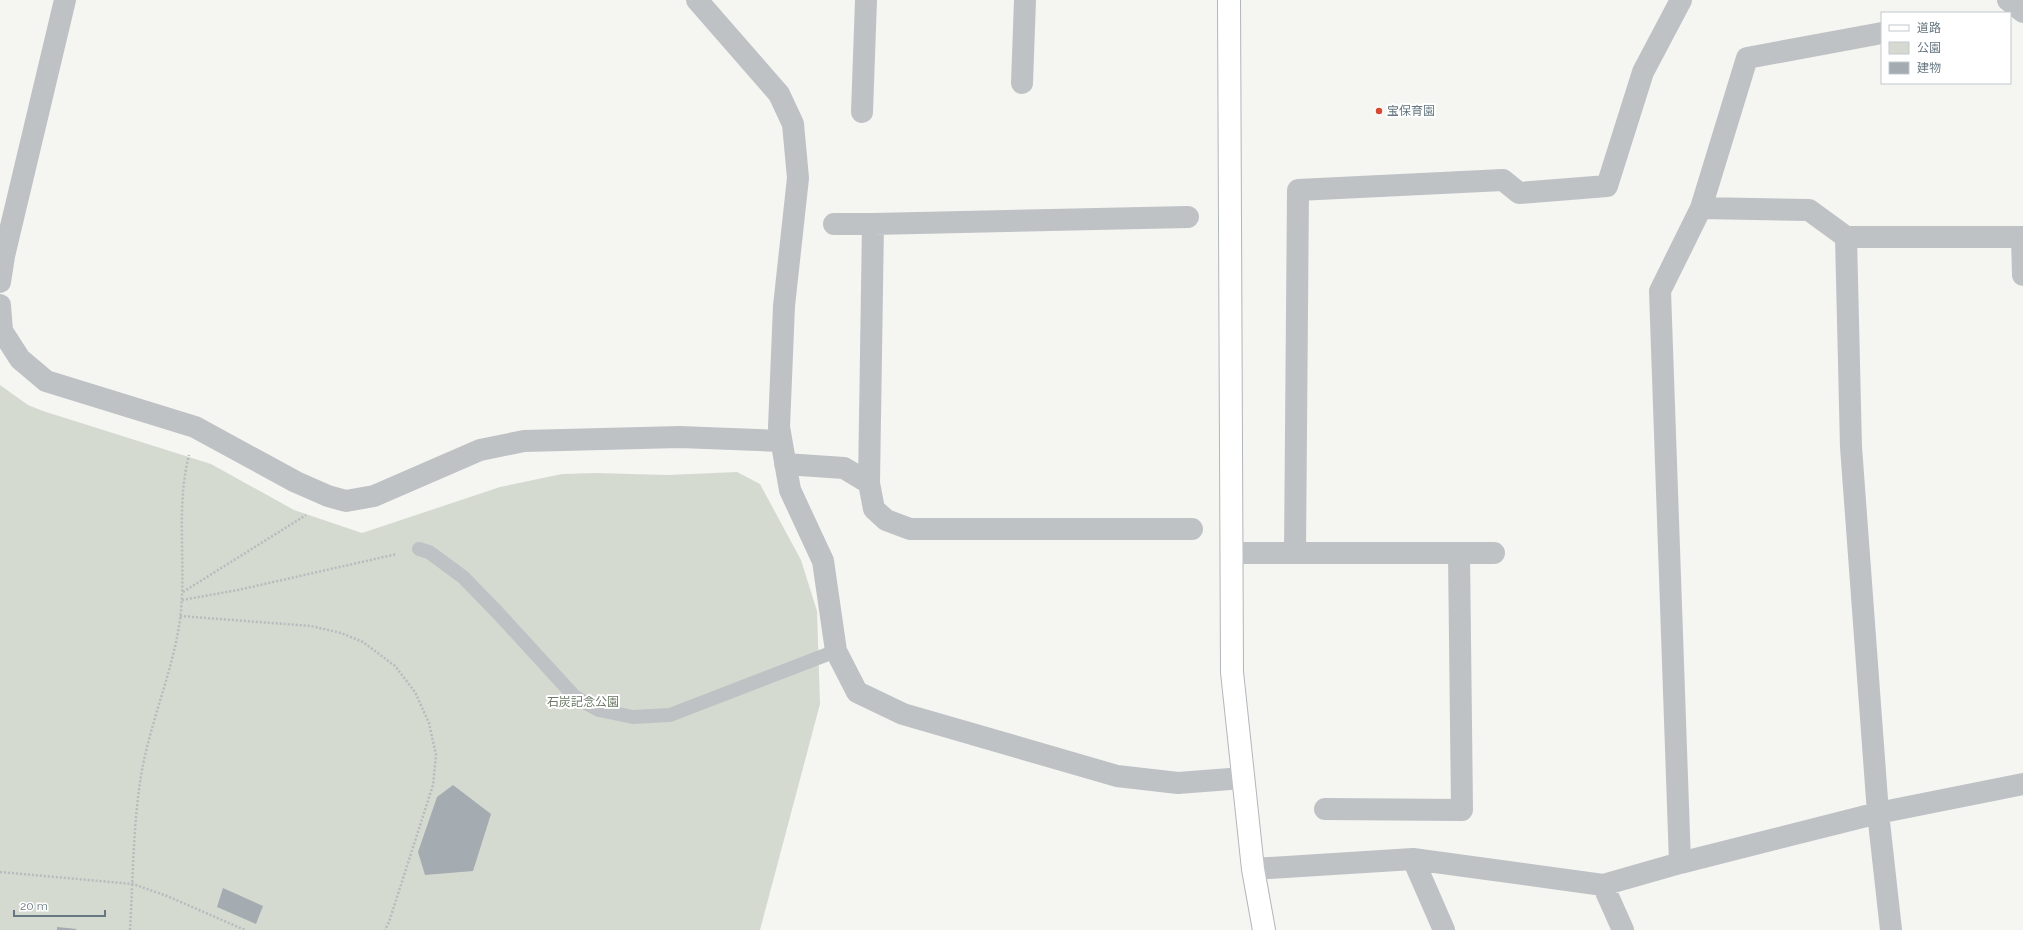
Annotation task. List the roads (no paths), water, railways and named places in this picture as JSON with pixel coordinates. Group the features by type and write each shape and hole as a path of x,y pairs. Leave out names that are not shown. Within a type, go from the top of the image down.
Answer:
{"street":[{"path":"0,282 4,256 65,0"},
{"path":"697,0 779,94 793,124 798,178 784,306 779,419 781,442 790,490 823,561 836,651 857,692 903,714 1117,776 1178,783 1243,778"},
{"path":"862,112 866,0"},
{"path":"1022,83 1025,0"},
{"path":"1229,0 1232,672 1253,869 1264,930"},
{"path":"1295,553 1298,190 1503,180 1519,193 1607,186 1643,72 1681,0"},
{"path":"2008,0 2023,12"},
{"path":"1680,863 1660,290 1701,208 1747,58 1881,33"},
{"path":"1701,208 1809,210 1846,237 2022,237 2023,276"},
{"path":"834,224 1188,217"},
{"path":"873,224 869,483 874,510 886,520 910,529 1192,529"},
{"path":"1846,237 1851,447 1878,813 1891,930"},
{"path":"0,305 2,331 20,359 46,381 196,427 296,482 334,498 346,501 374,496 480,450 524,441 680,437 781,442"},
{"path":"786,464 844,468 869,483"},
{"path":"1232,553 1494,553"},
{"path":"1325,809 1462,810 1459,553"},
{"path":"1253,869 1413,859 1603,885 1680,863 1878,813 2023,784"},
{"path":"1413,859 1444,930"},
{"path":"1603,885 1623,930"}],"lane":[{"path":"419,549 429,552 463,577 575,697 599,710 633,717 670,716 836,651"}],"place":[{"name":"宝保育園","path":"1379,111"}],"park label":[{"name":"石炭記念公園","path":"583,702"}]}
